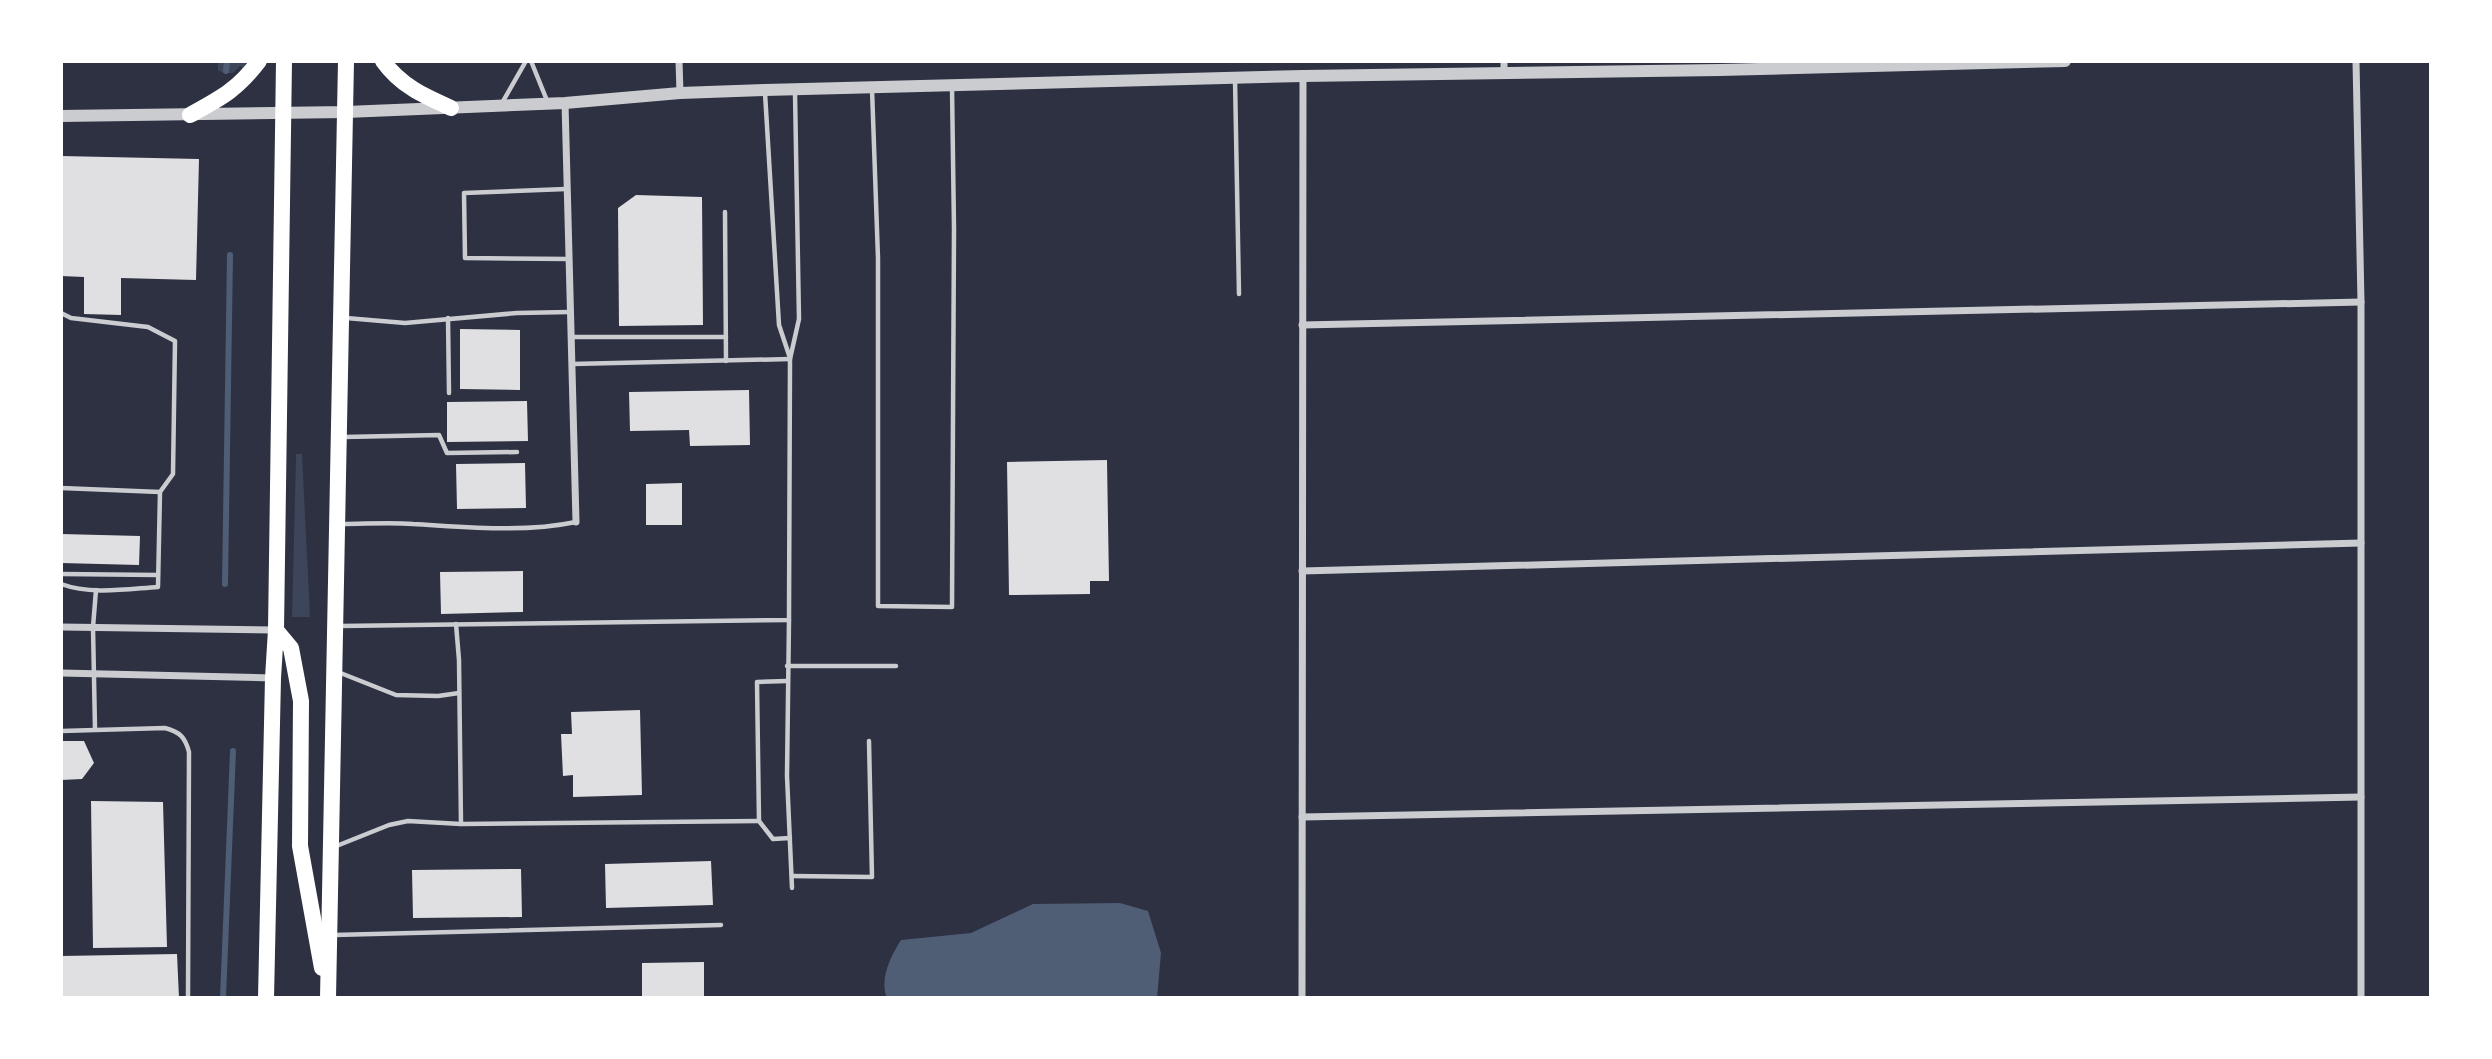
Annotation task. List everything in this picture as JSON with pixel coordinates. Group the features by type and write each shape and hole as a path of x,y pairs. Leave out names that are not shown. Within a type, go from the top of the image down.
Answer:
{"highway":[{"path":"190,115 228,95 259,61"},
{"path":"265,998 276,630 284,61"},
{"path":"328,998 346,61"},
{"path":"383,61 414,91 451,108"},
{"path":"276,630 291,648 301,701 300,846 328,998"}],"street":[{"path":"680,61 680,93"},
{"path":"61,116 346,112 565,103 680,93 1303,76 1504,67 2065,61"},
{"path":"2356,61 2361,302 2361,998"},
{"path":"1302,998 1303,76"},
{"path":"565,103 576,522"},
{"path":"1302,325 2361,302"},
{"path":"1302,571 2361,543"},
{"path":"61,627 276,630"},
{"path":"61,673 273,678"},
{"path":"1302,817 2361,797"}],"lane":[{"path":"528,61 548,103"},
{"path":"500,106 528,61"},
{"path":"1235,78 1239,295"},
{"path":"872,88 878,258 878,606 952,607 952,86"},
{"path":"765,90 779,324 790,359"},
{"path":"792,888 787,776 790,359 799,319 794,90"},
{"path":"567,189 464,193 465,258 569,259"},
{"path":"725,212 726,361"},
{"path":"342,318 405,323 517,313 570,312"},
{"path":"61,313 71,318 148,327 175,341 173,474 160,492 158,587 96,590 61,584"},
{"path":"448,318 449,393"},
{"path":"571,337 726,337"},
{"path":"572,364 790,359"},
{"path":"340,437 439,435 447,453 517,452"},
{"path":"61,488 160,492"},
{"path":"338,524 539,527 576,522"},
{"path":"61,574 158,575"},
{"path":"95,729 93,627 96,590"},
{"path":"335,626 789,620"},
{"path":"456,624 461,824"},
{"path":"787,667 896,666"},
{"path":"334,670 396,695 438,696 459,693"},
{"path":"787,681 757,681 759,821 773,839 790,838"},
{"path":"61,731 165,728 177,731 186,740 189,752 188,998"},
{"path":"792,876 872,877 869,741"},
{"path":"331,848 389,825 408,821 461,824 759,821"},
{"path":"329,936 721,925"}],"shaded area":[{"path":"218,61 248,61 243,68 240,66 233,73 223,73 218,70"},
{"path":"296,454 302,454 310,617 292,617"},
{"path":"1120,903 1148,911 1161,953 1157,998 887,998 885,976 901,940 971,933 1033,904"}],"building":[{"path":"61,156 199,159 196,280 121,278 121,315 84,314 84,277 61,276"},
{"path":"636,195 702,197 703,325 619,326 618,208"},
{"path":"460,329 520,330 520,390 460,389"},
{"path":"749,390 750,445 690,446 689,430 630,431 629,392"},
{"path":"527,401 528,441 447,442 447,402"},
{"path":"1107,460 1109,581 1090,581 1090,594 1009,595 1007,462"},
{"path":"525,463 526,508 457,509 456,464"},
{"path":"682,483 682,525 646,525 646,484"},
{"path":"61,534 140,536 139,565 61,563"},
{"path":"523,571 523,612 441,614 440,572"},
{"path":"640,710 642,795 573,797 573,775 563,776 561,734 572,734 571,712"},
{"path":"62,741 84,741 94,763 82,779 61,780"},
{"path":"91,801 163,802 167,947 93,948"},
{"path":"711,861 713,905 606,908 605,864"},
{"path":"521,869 522,917 413,918 412,870"},
{"path":"177,954 179,998 61,998 61,956"},
{"path":"704,962 704,998 642,998 642,963"}],"waterway":[{"path":"226,71 227,61"},
{"path":"225,584 230,255"},
{"path":"223,998 233,751"}]}
